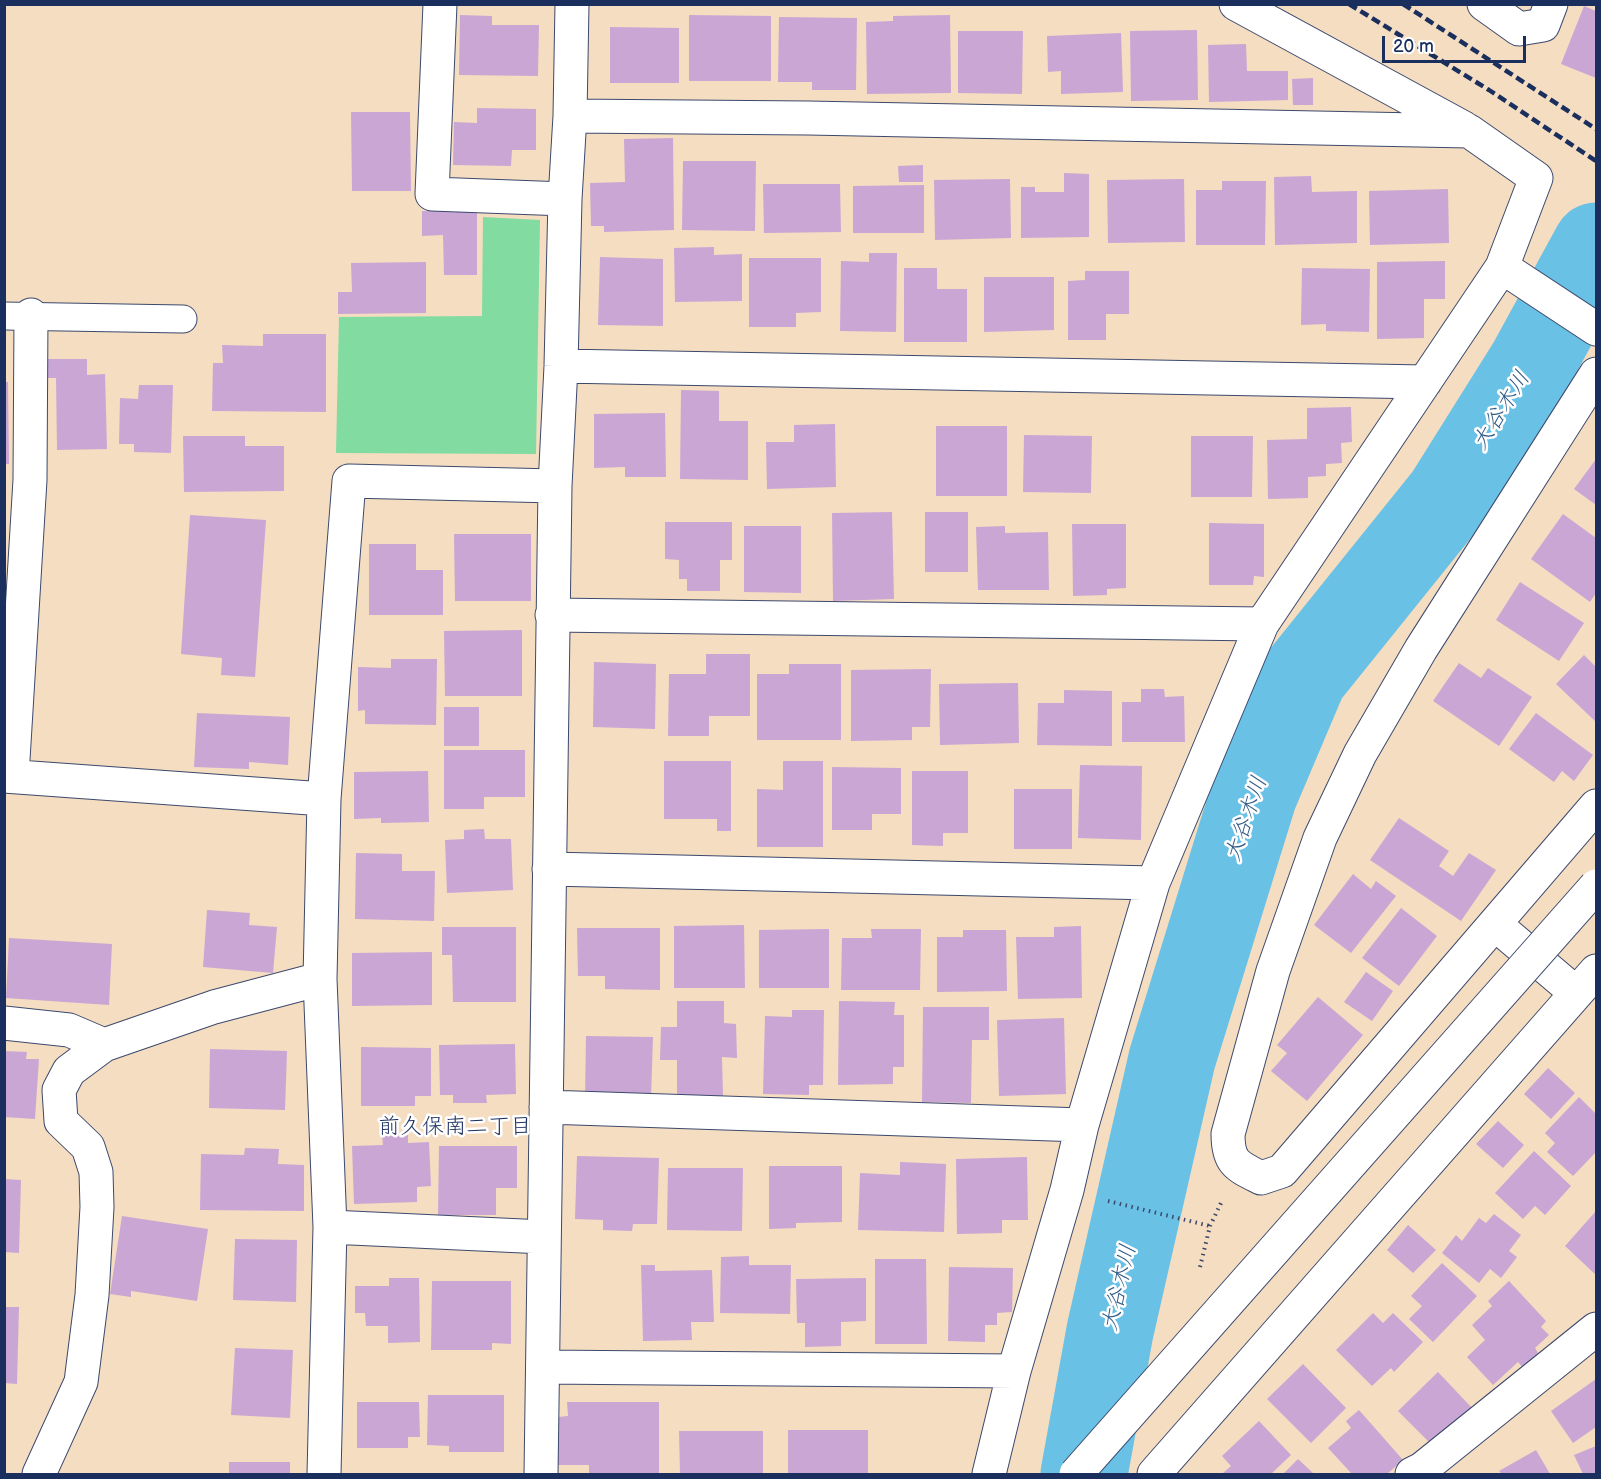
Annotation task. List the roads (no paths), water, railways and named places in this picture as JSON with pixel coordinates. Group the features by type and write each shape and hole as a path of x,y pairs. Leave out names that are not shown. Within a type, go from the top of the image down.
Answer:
{"street":[{"path":"440,4 432,194 565,199"},
{"path":"541,1474 552,615 572,4"},
{"path":"989,1474 1014,1371 1067,1190 1082,1125 1153,883 1262,624 1502,267 1536,178 1469,131 1236,4"},
{"path":"1484,4 1519,29 1543,24 1551,4"},
{"path":"570,116 819,118 1469,131"},
{"path":"1502,267 1596,329"},
{"path":"18,316 30,480 8,776 324,799"},
{"path":"561,366 1425,382"},
{"path":"1596,374 1421,649 1360,754 1320,838 1273,971 1228,1134 1228,1152 1239,1167 1261,1178 1282,1171 1596,806"},
{"path":"324,1474 330,1227 320,979 324,799 349,482 555,486"},
{"path":"552,615 1262,624"},
{"path":"549,869 1153,883"},
{"path":"1076,1474 1596,886"},
{"path":"1154,1474 1586,982 1496,925"},
{"path":"39,1474 81,1383 92,1295 96,1172 88,1147 61,1121 59,1090 69,1071 104,1045 214,1007 320,979"},
{"path":"4,1023 69,1030 104,1045"},
{"path":"546,1107 1082,1125"},
{"path":"330,1227 544,1237"},
{"path":"1412,1474 1422,1469 1596,1329"},
{"path":"543,1367 1014,1371"}],"lane":[{"path":"18,316 183,319"}],"waterway":[{"name":"大谷木川","path":"1084,1474 1110,1331 1172,1059 1254,794 1304,676 1448,497 1532,363 1596,246"}],"railway":[{"path":"1349,4 1489,90 1596,161"},
{"path":"1403,4 1596,129"}],"district":[{"name":"前久保南二丁目","path":"455,1127"}]}
